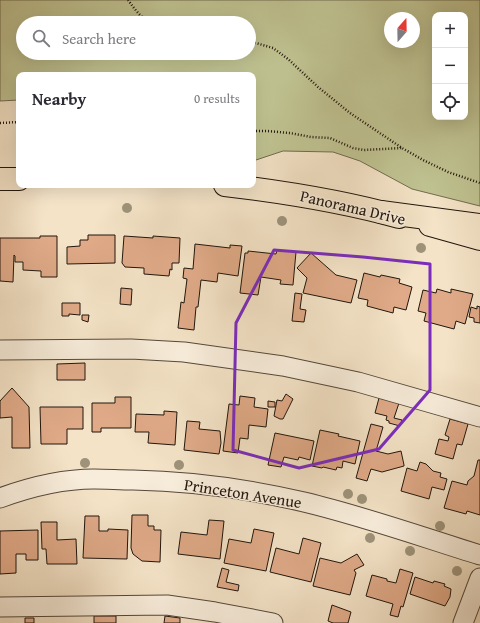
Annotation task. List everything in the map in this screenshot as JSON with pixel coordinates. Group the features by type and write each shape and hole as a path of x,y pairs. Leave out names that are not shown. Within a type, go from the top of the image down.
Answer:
{"main road":[{"path":"0,179 16,179"},
{"name":"Panorama Drive","path":"251,188 322,199 381,212 480,239"},
{"path":"381,212 480,225"}],"street":[{"path":"0,350 131,349 184,352 215,356 283,366 358,382 480,417"},
{"name":"Princeton Avenue","path":"0,498 22,490 75,480 154,480 200,484 260,493 304,502 480,555"},
{"path":"463,623 480,578"},
{"path":"0,607 167,605 273,623"}],"path":[{"path":"128,0 141,16"},
{"path":"256,43 273,48 288,59 318,87 350,113 402,148 448,172 480,183"},
{"path":"0,123 16,122"},
{"path":"256,131 330,138 353,148 364,150 402,148"}],"highlighted area":[{"path":"274,250 430,264 430,390 379,449 299,468 233,450 236,323"}],"green space":[{"path":"0,0 480,0 480,206 412,189 360,161 333,152 283,151 256,160 256,72 16,72 16,100 0,101"}],"building":[{"path":"88,235 115,235 115,263 67,264 67,247 80,246 80,240 88,240"},
{"path":"40,236 57,236 57,277 41,277 41,271 23,270 23,262 15,262 14,255 13,282 0,281 0,238 40,238"},
{"path":"124,236 180,238 179,263 172,263 172,270 170,269 169,276 144,274 144,268 125,267 122,263"},
{"path":"195,244 230,248 230,245 242,246 238,276 218,273 217,282 201,280 198,307 196,307 194,330 178,328 181,302 184,303 187,279 183,278 184,268 193,269"},
{"path":"277,250 296,252 293,285 280,284 281,280 261,277 258,295 240,293 245,253 248,253 248,251 276,254"},
{"path":"311,253 336,275 357,280 351,303 303,293 307,278 297,268"},
{"path":"364,273 380,277 381,275 400,279 399,283 412,287 406,310 394,307 393,313 367,306 368,300 358,298"},
{"path":"121,288 132,289 131,305 120,304"},
{"path":"437,289 451,293 451,289 473,294 465,324 456,321 454,329 424,321 426,313 418,311 423,290 436,293"},
{"path":"295,293 302,294 300,309 306,310 304,322 292,321"},
{"path":"62,303 80,303 80,315 69,314 69,316 62,316"},
{"path":"477,306 480,307 480,323 474,322 474,318 469,317 471,307 477,309"},
{"path":"82,315 89,315 88,322 82,320"},
{"path":"85,363 85,380 57,380 57,364"},
{"path":"12,388 29,407 30,448 12,448 12,417 0,418 0,401"},
{"path":"286,394 293,399 283,419 280,419 274,416 277,400 282,401"},
{"path":"240,396 255,398 254,407 268,409 266,427 249,425 248,439 240,438 238,453 223,451 229,404 239,405"},
{"path":"115,397 131,397 131,428 101,428 101,432 92,432 92,403 115,403"},
{"path":"379,398 399,403 394,418 402,420 400,426 389,423 389,421 386,420 387,416 375,413"},
{"path":"268,401 275,402 275,407 268,407"},
{"path":"40,407 83,407 83,429 67,429 67,444 41,444"},
{"path":"164,411 177,412 175,445 148,443 149,432 135,432 136,414 164,415"},
{"path":"450,419 468,424 462,445 457,444 453,459 435,454 439,439 448,441 449,437 445,435"},
{"path":"187,421 200,422 199,429 220,431 221,443 219,454 184,450"},
{"path":"371,424 383,427 376,451 388,454 401,451 404,466 382,472 371,469 367,481 356,478"},
{"path":"320,430 360,441 355,464 343,461 342,468 337,467 336,470 312,466"},
{"path":"275,433 314,441 310,460 299,457 298,460 284,457 281,467 268,465"},
{"path":"478,460 480,460 480,515 467,511 466,514 444,508 452,481 467,485 468,481 474,476"},
{"path":"420,462 426,464 433,471 441,473 440,477 447,479 444,490 432,487 429,499 401,491 407,468 417,471"},
{"path":"132,515 148,515 148,526 154,526 154,530 161,530 160,562 142,561 133,554 131,548"},
{"path":"85,516 99,516 99,531 108,531 108,529 128,530 127,559 83,558"},
{"path":"209,520 224,521 220,559 178,554 181,532 207,535"},
{"path":"41,522 57,522 57,540 76,539 77,564 47,564 46,549 42,549"},
{"path":"254,529 274,533 266,571 224,563 229,539 251,543"},
{"path":"38,530 38,560 26,560 26,554 16,554 16,573 0,574 0,531"},
{"path":"303,538 321,543 311,582 270,572 276,548 299,554"},
{"path":"357,554 364,565 354,570 356,573 350,595 313,586 320,558 341,563"},
{"path":"222,568 229,570 226,582 239,585 238,591 217,587"},
{"path":"400,569 413,573 403,607 401,606 398,617 390,615 393,604 366,596 372,575 396,583"},
{"path":"415,577 433,583 434,581 445,584 444,586 451,589 450,597 445,606 410,594"},
{"path":"332,605 351,612 348,623 333,623 328,621"},
{"path":"94,616 116,616 116,623 94,623"},
{"path":"165,616 180,618 180,623 164,623"},
{"path":"25,618 34,618 34,623 25,623"}]}
